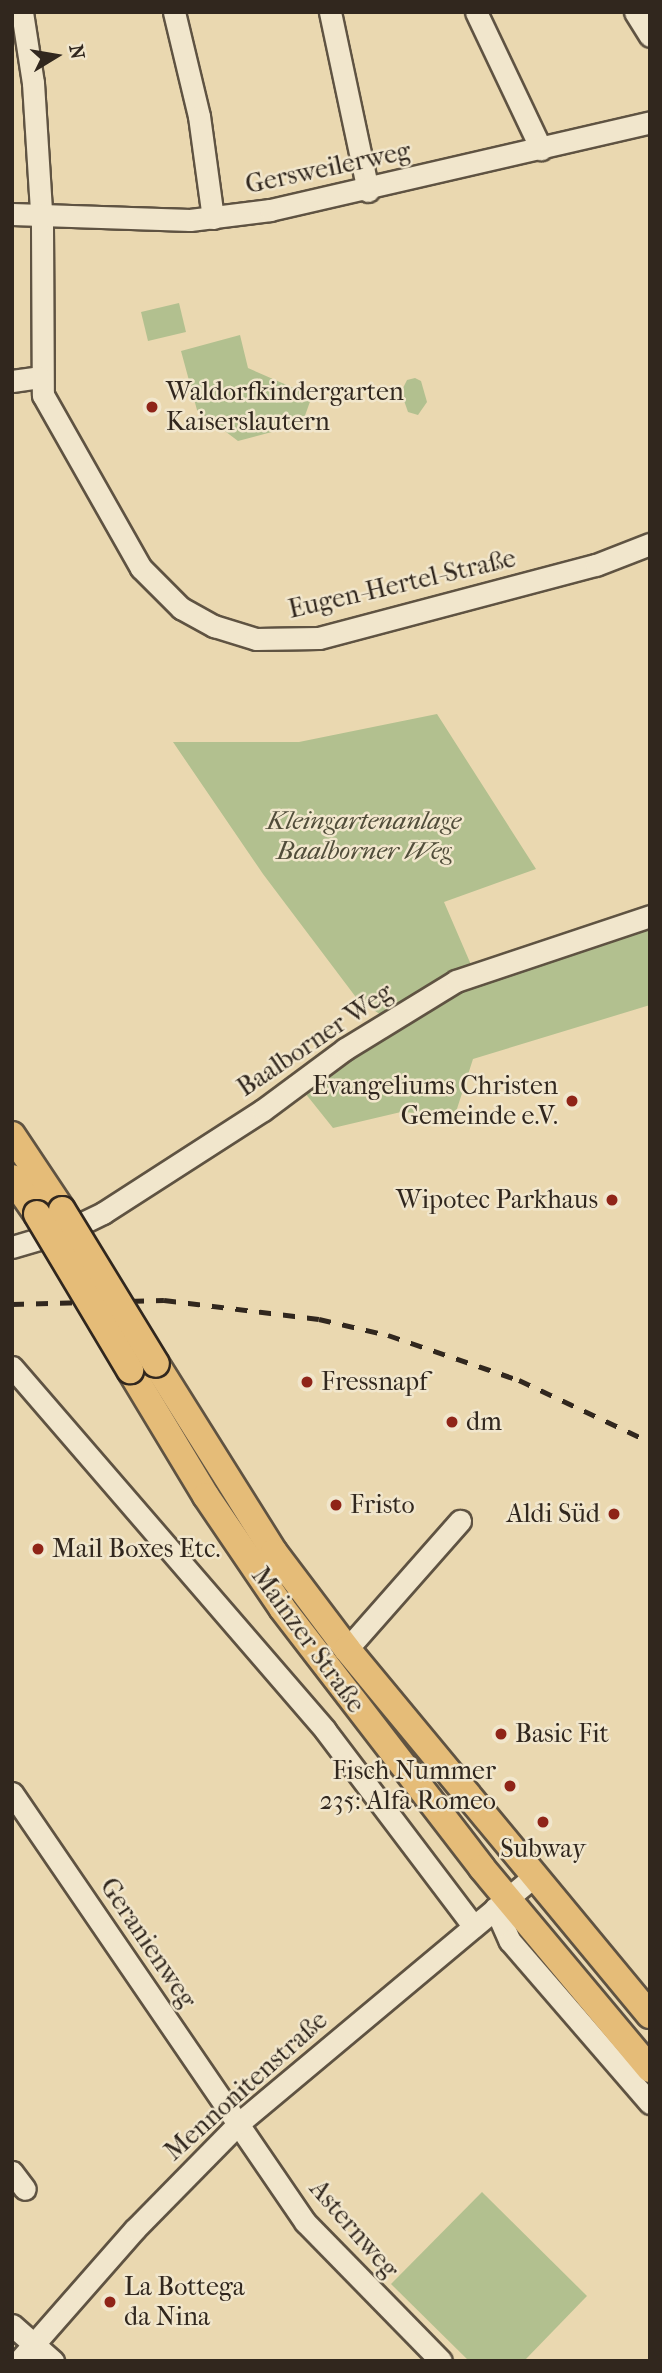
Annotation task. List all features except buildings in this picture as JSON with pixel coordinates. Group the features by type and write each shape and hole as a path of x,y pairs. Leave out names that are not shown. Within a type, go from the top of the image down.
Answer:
{"main road":[{"name":"Mainzer Straße","path":"12,1135 130,1370 206,1496 282,1608 501,1904 650,2069"},
{"name":"Mainzer Straße","path":"12,1178 50,1212 156,1364 274,1552 346,1649 650,2015"}],"street":[{"name":"Eugen-Hertel-Straße","path":"22,12 33,83 40,218 40,377 48,409 141,568 181,608 214,626 256,639 319,638 596,565 650,544"},
{"path":"174,12 199,116 213,218"},
{"path":"330,12 368,191"},
{"path":"477,12 541,149"},
{"path":"635,12 650,36"},
{"name":"Gersweilerweg","path":"12,214 40,218 213,218 368,191 650,122"},
{"path":"12,381 40,377"},
{"name":"Baalborner Weg","path":"19,1245 103,1213 263,1110 345,1049 456,981 650,916"},
{"name":"Mainzer Straße","path":"12,1367 368,1786 472,1926"},
{"name":"Mainzer Straße","path":"346,1649 460,1521"},
{"name":"Geranienweg","path":"12,1793 239,2123"},
{"name":"Mennonitenstraße","path":"19,2361 117,2248 239,2123 534,1876"},
{"name":"Mainzer Straße","path":"501,1904 510,1941 650,2103"},
{"name":"Asternweg","path":"239,2123 305,2222 441,2361"},
{"path":"12,2325 53,2361"}],"green space":[{"path":"179,303 186,332 148,341 141,312"},
{"path":"240,335 248,368 312,396 302,424 238,441 197,410 181,351"},
{"path":"415,378 421,381 427,402 418,415 408,412 401,392 407,380"},
{"name":"Kleingartenanlage Baalborner Weg","path":"437,714 536,869 444,902 472,967 386,1018 358,1000 263,874 173,742 299,742"},
{"path":"650,922 650,1005 473,1059 455,1115 401,1112 333,1128 305,1093 448,993"},
{"path":"482,2192 587,2296 524,2361 469,2361 391,2284"}],"railway":[{"path":"12,1304 164,1300 319,1319 388,1335 519,1380 650,1442"}],"place":[{"name":"Waldorfkindergarten Kaiserslautern","path":"152,407"},
{"name":"Evangeliums Christen Gemeinde e.V.","path":"572,1101"},
{"name":"Wipotec Parkhaus","path":"612,1200"},
{"name":"Fressnapf","path":"307,1382"},
{"name":"dm","path":"452,1422"},
{"name":"Fristo","path":"336,1505"},
{"name":"Aldi Süd","path":"614,1514"},
{"name":"Mail Boxes Etc.","path":"38,1549"},
{"name":"Basic Fit","path":"501,1734"},
{"name":"Fisch Nummer 235: Alfa Romeo","path":"510,1786"},
{"name":"Subway","path":"543,1822"},
{"name":"La Bottega da Nina","path":"110,2302"}]}
